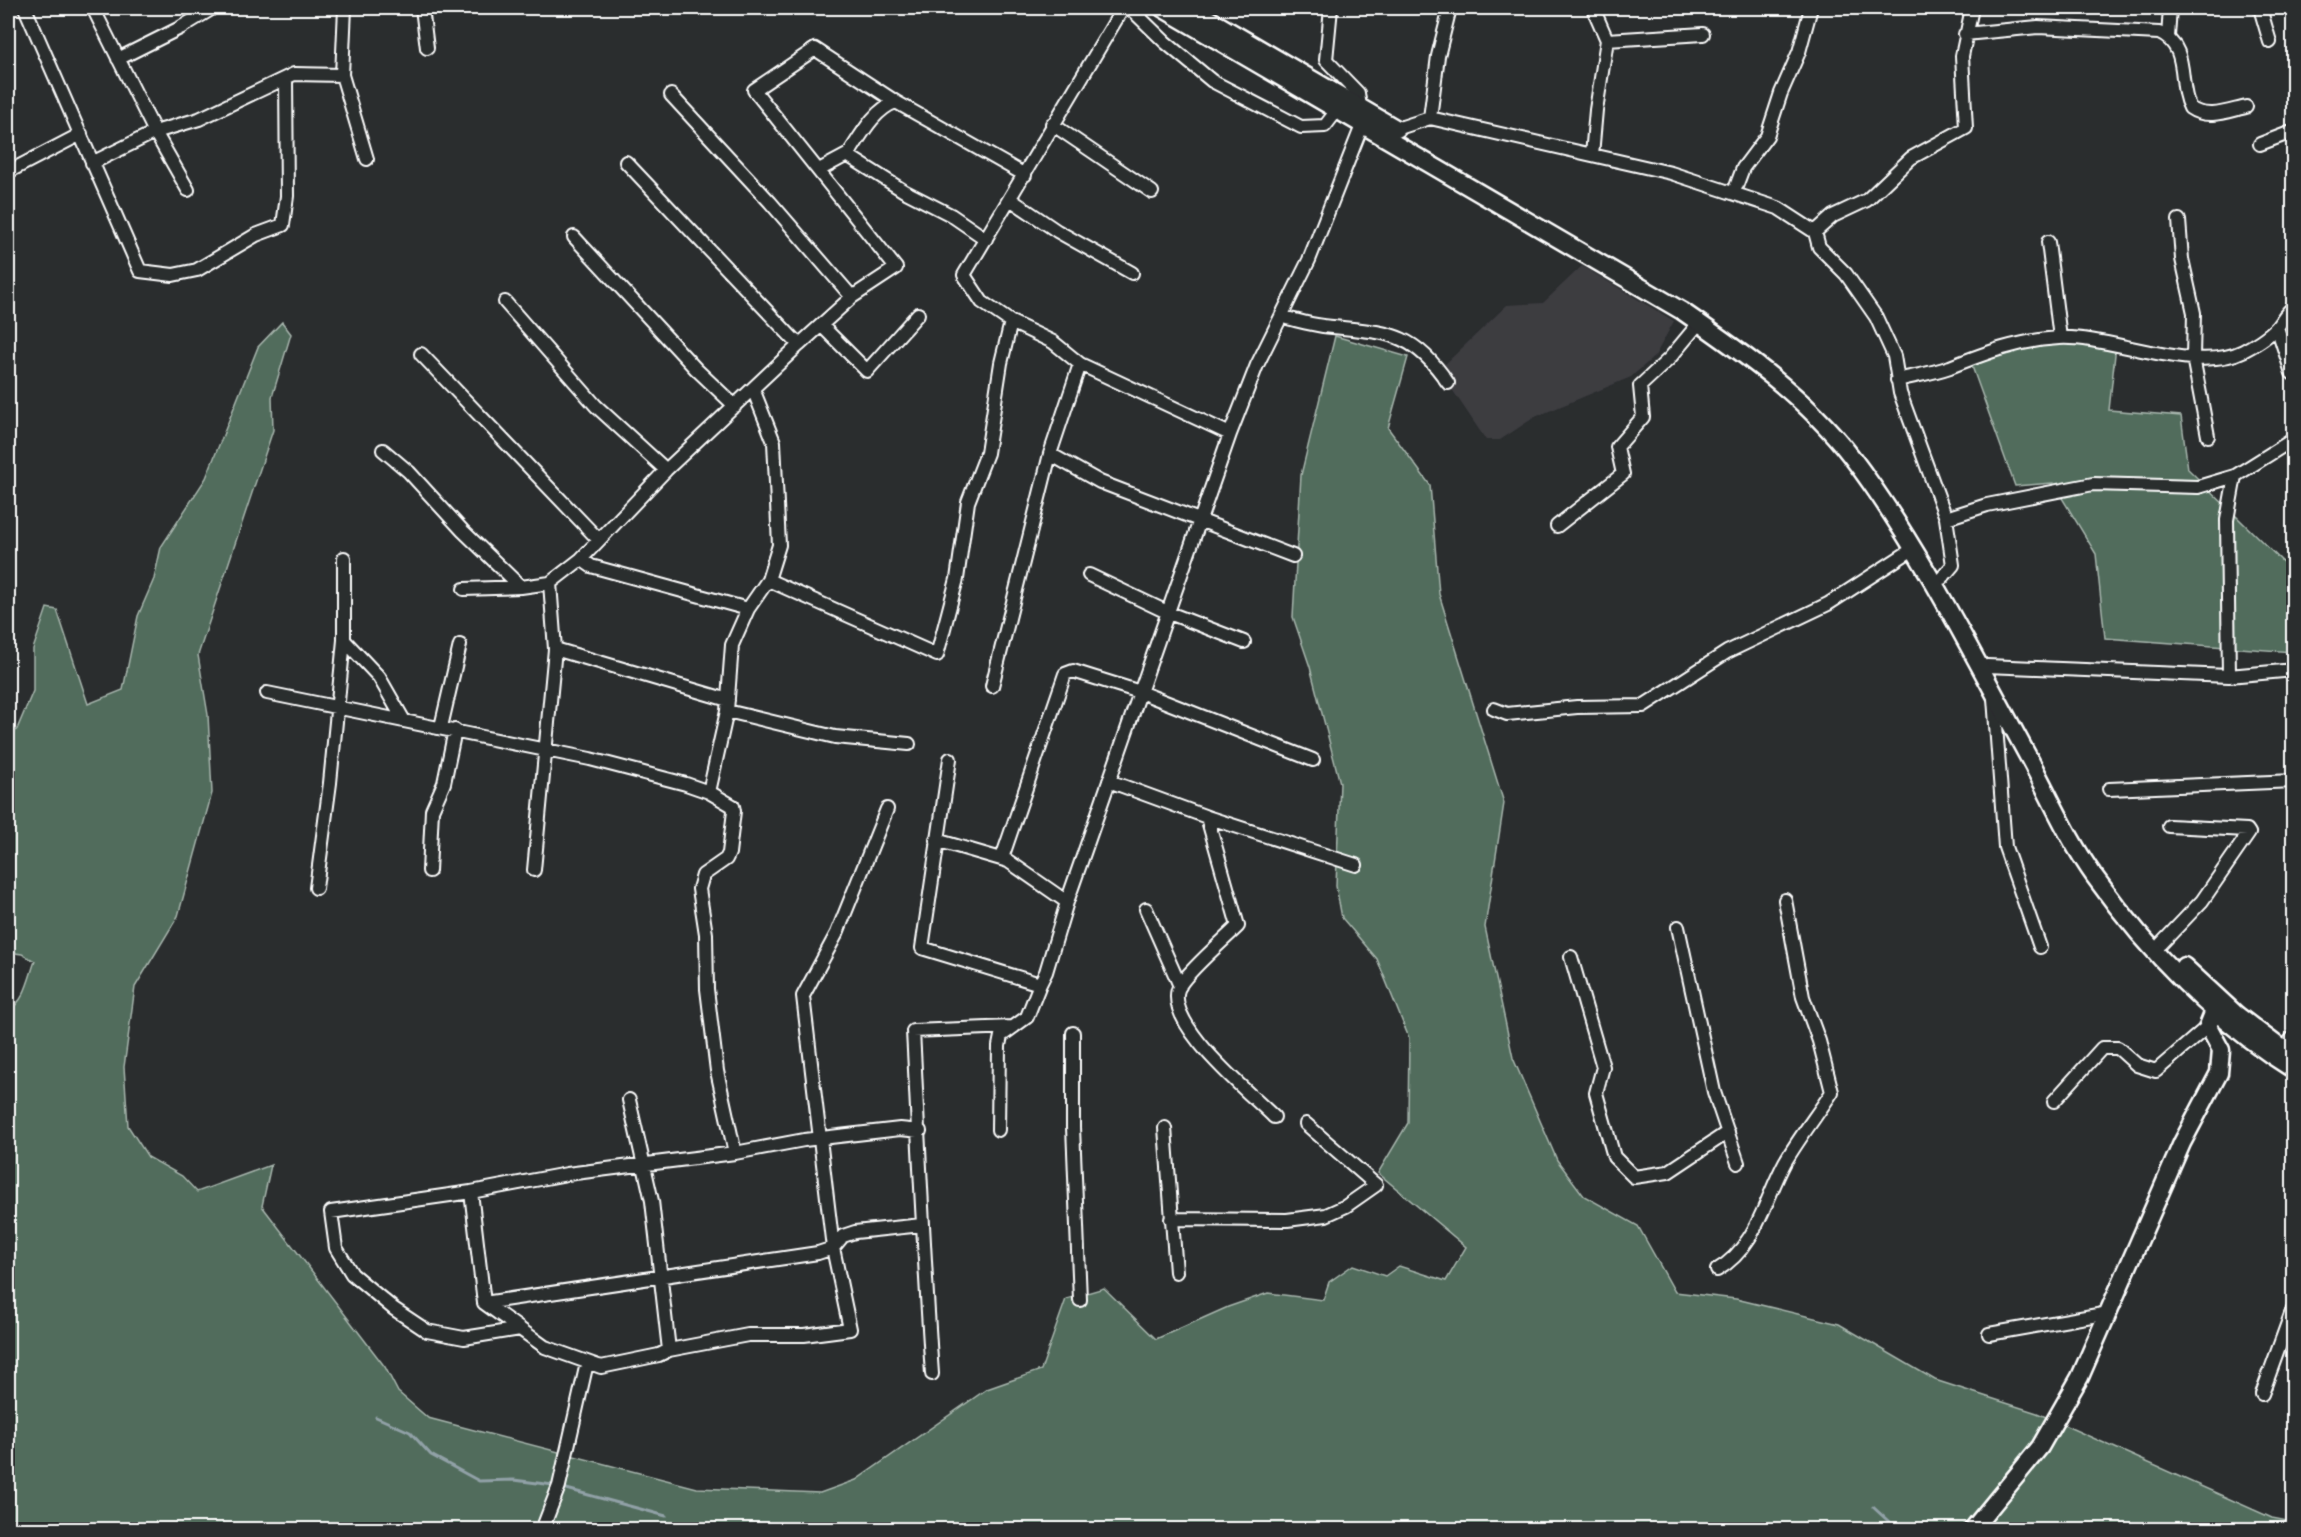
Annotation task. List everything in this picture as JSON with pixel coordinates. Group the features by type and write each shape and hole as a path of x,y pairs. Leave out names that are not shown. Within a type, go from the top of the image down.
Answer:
{"main road":[{"path":"1162,8 1338,109 1364,114 1396,129 1693,306 1747,344 1810,398 1851,440 1893,498 1942,578 2022,739 2095,877 2211,1018 2221,1050 2219,1073 2182,1143 2080,1377 2040,1447 1972,1530"},
{"path":"1190,8 1699,323 1744,354 1810,410 1850,455 1913,549 1994,696 2089,851 2161,944 2237,1015 2288,1054"},
{"path":"2211,1018 2241,1034 2294,1070"}],"street":[{"path":"25,8 140,271 173,275 196,270 256,235 283,225 287,196 286,78"},
{"path":"93,8 154,132 188,190"},
{"path":"345,8 342,75 367,159"},
{"path":"422,8 427,48"},
{"path":"1123,8 964,275 982,302 1011,322 1053,342 1080,364 1230,434"},
{"path":"1130,8 1165,42 1212,81 1301,127 1324,126 1338,109"},
{"path":"998,1130 1001,1036 1027,1017 1046,972 1067,902 1230,434 1257,365 1282,317 1335,199 1364,114 1358,93 1326,60 1331,8"},
{"path":"1430,118 1438,56 1450,8"},
{"path":"1592,154 1607,40 1593,8"},
{"path":"1734,192 1743,168 1767,136 1781,93 1799,52 1811,8"},
{"path":"1815,232 1840,212 1868,200 1911,158 1966,128 1962,56 1972,8"},
{"path":"2170,8 2168,37 2182,65 2190,108 2200,114 2215,114 2247,107"},
{"path":"2260,8 2270,42"},
{"path":"118,59 180,28 204,9"},
{"path":"1965,34 2038,27 2160,33 2168,37"},
{"path":"1607,40 1703,34"},
{"path":"464,589 521,587 550,583 581,559 666,470 799,345 852,297 896,268 754,90 815,49 897,102 1025,175"},
{"path":"92,162 154,132 199,119 294,74 342,75"},
{"path":"671,95 770,202 852,297"},
{"path":"819,170 848,155 868,125 891,104 897,102"},
{"path":"1396,129 1430,118 1671,173 1778,208 1815,232 1819,247 1846,274 1876,317 1894,356 1897,380 1946,518 1953,565 1942,578"},
{"path":"1052,124 1152,192"},
{"path":"2260,144 2294,131"},
{"path":"8,172 81,135"},
{"path":"848,155 904,191 951,215 986,239"},
{"path":"626,162 799,345"},
{"path":"1010,199 1057,231 1132,273"},
{"path":"2179,220 2182,259 2194,313 2193,357 2208,436"},
{"path":"574,237 696,369 735,406"},
{"path":"2048,242 2060,338"},
{"path":"505,302 596,406 666,470"},
{"path":"1897,380 1948,368 1968,358 2026,341 2060,338 2193,357 2209,358 2242,352 2277,327 2285,313 2294,307"},
{"path":"821,325 867,371 918,314"},
{"path":"1282,317 1321,325 1369,329 1398,337 1419,348 1448,383"},
{"path":"768,580 937,655 957,579 968,502 987,453 1001,363 1011,322"},
{"path":"1557,526 1623,474 1617,447 1643,417 1640,386 1669,359 1699,323"},
{"path":"2277,327 2292,373"},
{"path":"421,354 598,539"},
{"path":"992,686 1050,454 1080,364"},
{"path":"710,792 727,705 732,645 748,609 768,580 779,545 774,442 753,389"},
{"path":"1946,518 1987,505 2093,484 2198,487 2235,476 2294,439"},
{"path":"383,450 410,472 463,531 521,587"},
{"path":"1050,454 1093,479 1293,556"},
{"path":"2229,676 2227,520 2235,476"},
{"path":"1494,709 1507,714 1577,707 1643,705 1727,652 1828,604 1913,549"},
{"path":"316,888 344,640 344,558"},
{"path":"581,559 591,566 748,609"},
{"path":"1089,576 1244,642"},
{"path":"534,870 555,649 550,583"},
{"path":"344,640 379,677 403,719"},
{"path":"441,727 460,645"},
{"path":"555,649 727,705 835,737 909,744"},
{"path":"1987,666 2229,676 2294,670"},
{"path":"1002,858 1065,674 1073,671 1140,692 1313,760"},
{"path":"267,693 456,730 652,775 710,792 730,803 734,811 726,859 702,875 699,889 706,934 707,989 717,1071 735,1153"},
{"path":"1994,696 2005,847 2040,946"},
{"path":"429,871 432,810 444,783 456,730"},
{"path":"950,759 936,840 922,948 1040,984"},
{"path":"1109,781 1207,818 1356,865"},
{"path":"2109,789 2294,781"},
{"path":"471,1192 484,1303 545,1347 587,1363 601,1368 659,1355 669,1350 748,1335 804,1335 850,1329 833,1248 803,996 837,933 887,809"},
{"path":"1207,818 1238,926 1180,986 1176,1002 1188,1031 1274,1117"},
{"path":"2161,944 2202,901 2249,833 2247,830 2169,826"},
{"path":"936,840 1002,858 1067,902"},
{"path":"1717,1270 1748,1242 1786,1162 1832,1092 1819,1041 1803,997 1785,900"},
{"path":"1146,909 1180,986"},
{"path":"1678,927 1714,1092 1738,1163"},
{"path":"1570,957 1603,1067 1596,1093 1614,1156 1634,1177 1668,1172 1728,1132"},
{"path":"2054,1101 2102,1048 2118,1048 2137,1065 2156,1071 2211,1018"},
{"path":"932,1374 913,1031 1012,1027"},
{"path":"1073,1033 1073,1127 1080,1300"},
{"path":"2288,1054 2294,1036"},
{"path":"629,1100 645,1166 662,1276 669,1350"},
{"path":"1171,1219 1287,1221 1326,1215 1346,1206 1376,1185 1306,1124"},
{"path":"1165,1128 1176,1272"},
{"path":"520,1329 464,1338 427,1331 394,1309 352,1274 336,1248 331,1212 471,1192 558,1176 645,1166 819,1139 900,1129 920,1131"},
{"path":"484,1303 744,1266 818,1253 833,1248 843,1236 855,1232 922,1225"},
{"path":"2262,1394 2294,1306"},
{"path":"1989,1334 2109,1314"},
{"path":"542,1530 559,1486 587,1363"}],"shaded area":[{"path":"1582,266 1674,321 1655,356 1631,377 1535,417 1500,440 1486,440 1439,370 1507,305 1543,303"}],"green space":[{"path":"282,322 291,334 272,397 273,430 198,655 208,715 212,793 178,916 135,987 124,1067 128,1126 148,1157 182,1176 197,1192 271,1165 262,1206 385,1367 398,1392 428,1418 697,1488 820,1493 856,1480 987,1389 1041,1370 1066,1299 1104,1288 1156,1339 1228,1307 1268,1293 1323,1300 1329,1282 1353,1265 1385,1276 1399,1266 1446,1281 1466,1247 1378,1173 1408,1123 1409,1038 1377,959 1342,918 1336,886 1340,783 1310,667 1293,617 1301,475 1335,336 1408,357 1388,428 1430,485 1439,594 1504,803 1485,927 1513,1058 1557,1160 1584,1196 1638,1226 1675,1292 1736,1299 1839,1324 1935,1380 2037,1413 2272,1518 2293,1522 2293,1529 8,1529 8,1010 19,1002 35,961 22,954 8,952 8,740 17,729 33,691 33,649 47,608 57,610 88,704 123,690 138,616 154,579 161,547 206,478 258,347"},
{"path":"2026,341 2116,345 2109,410 2181,416 2188,469 2290,569 2293,565 2293,652 2105,638 2096,554 2053,483 2015,486 1969,358"}],"waterway":[{"path":"376,1417 410,1432 431,1455 479,1481 514,1480 553,1485"},
{"path":"563,1488 666,1516"},
{"path":"1873,1507 1898,1530"}]}
